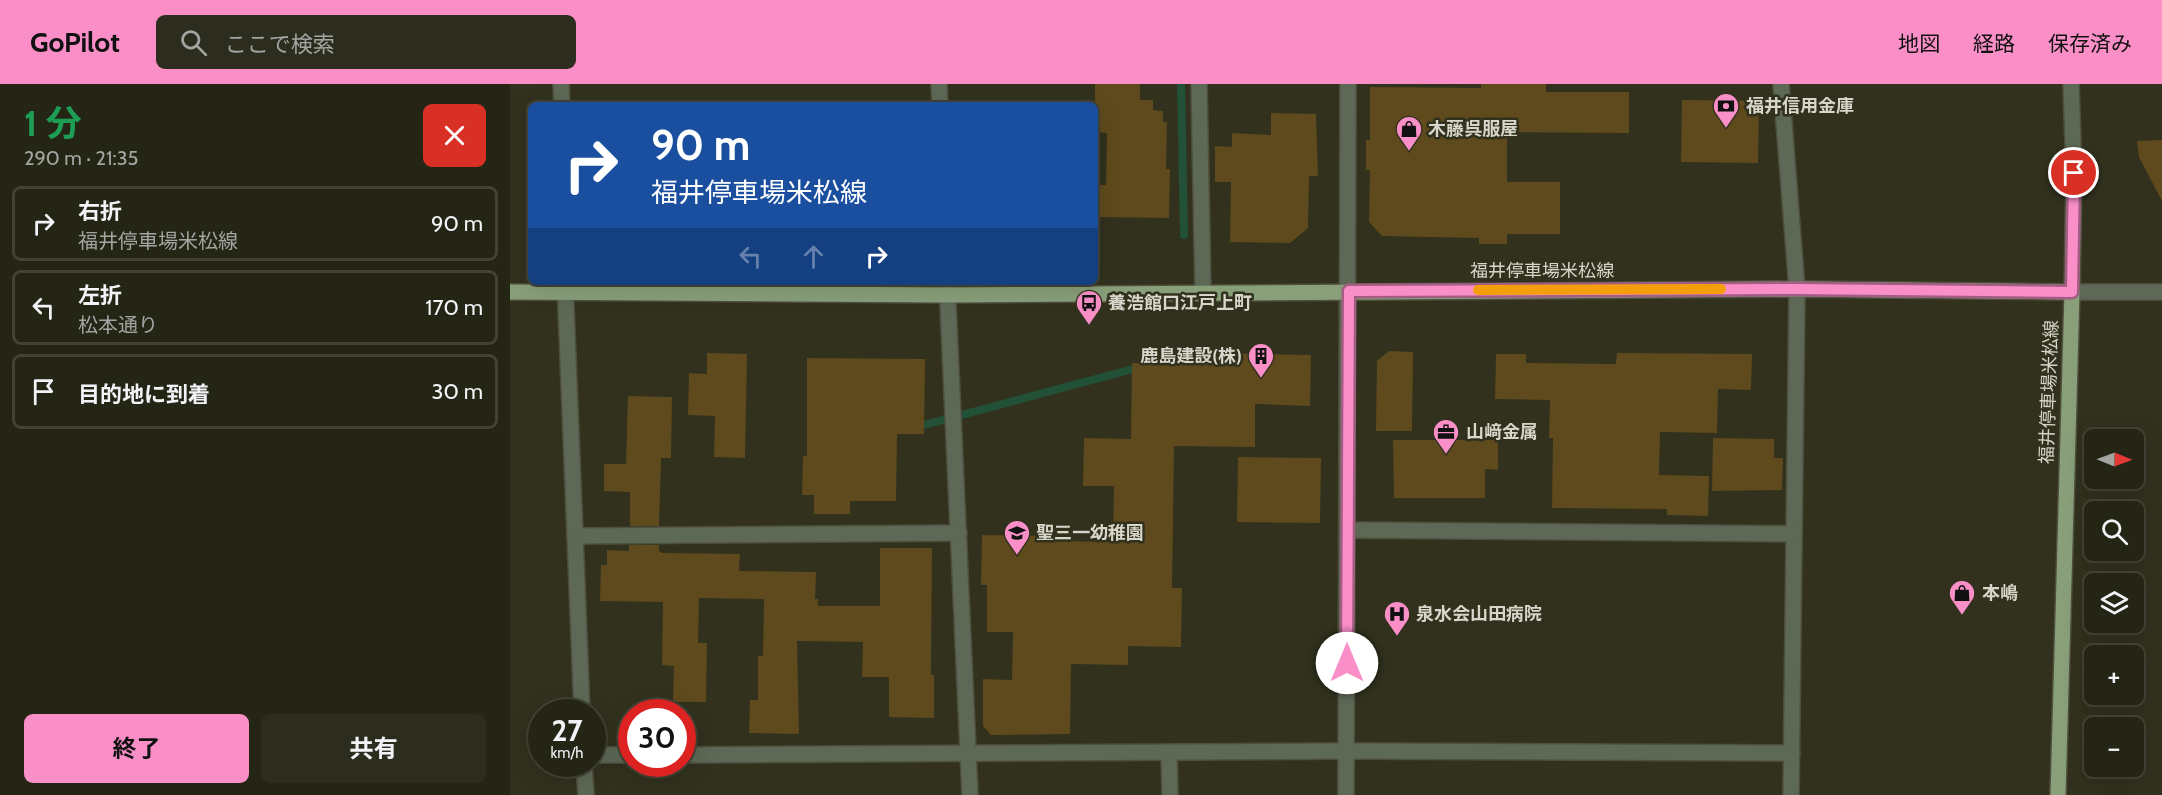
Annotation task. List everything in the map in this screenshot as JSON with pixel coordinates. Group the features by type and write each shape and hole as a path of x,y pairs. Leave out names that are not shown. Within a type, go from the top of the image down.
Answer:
{"main road":[{"name":"福井停車場米松線","path":"510,292 565,287 947,288 1203,292 1797,289 2072,292 2058,795"}],"street":[{"path":"561,84 562,102"},
{"path":"939,84 940,102"},
{"path":"1199,84 1203,292"},
{"path":"1346,795 1349,291 1347,84"},
{"path":"1781,84 1797,289 1791,795"},
{"path":"2071,84 2074,173 2072,292 2162,292"},
{"path":"565,287 581,699"},
{"path":"947,288 970,795"},
{"path":"1348,530 1794,534"},
{"path":"575,536 959,533"},
{"path":"1169,753 1170,795"},
{"path":"696,755 1792,753"},
{"path":"585,777 586,795"}],"building":[{"path":"1095,84 1140,84 1140,100 1153,100 1153,110 1163,111 1163,122 1167,122 1166,169 1170,169 1169,218 1098,217 1098,185 1106,185 1107,133 1098,132 1098,102 1095,102"},
{"path":"1481,84 1546,84 1546,92 1629,92 1629,133 1507,132 1507,182 1560,182 1560,234 1507,234 1507,244 1479,244 1479,238 1382,236 1369,222 1370,170 1366,170 1366,140 1370,140 1370,87 1481,88"},
{"path":"1682,100 1759,101 1758,163 1681,162"},
{"path":"1271,113 1316,114 1318,176 1309,176 1308,228 1290,243 1230,242 1231,182 1215,182 1215,146 1232,147 1232,133 1271,135"},
{"path":"2162,140 2162,201 2139,157 2137,141"},
{"path":"1389,351 1413,352 1412,431 1376,431 1377,361"},
{"path":"707,353 747,354 745,458 714,457 715,416 688,415 689,373 707,374"},
{"path":"1213,353 1311,355 1310,406 1255,404 1255,447 1174,446 1172,588 1182,588 1181,647 1128,646 1128,665 1071,664 1070,734 991,735 983,726 983,679 1012,680 1013,632 987,632 987,585 981,585 982,535 1051,536 1051,541 1113,542 1114,486 1083,486 1084,438 1131,439 1132,363 1167,364 1167,355 1213,356"},
{"path":"1617,353 1752,354 1751,390 1718,389 1717,433 1660,432 1659,475 1709,476 1708,516 1667,515 1667,509 1552,508 1553,438 1549,438 1550,400 1495,399 1496,354 1526,354 1526,363 1616,364"},
{"path":"807,358 925,359 924,434 897,434 896,501 850,501 850,514 814,514 814,495 802,495 803,456 807,456"},
{"path":"628,396 672,397 671,458 661,458 659,526 630,526 630,492 604,491 604,464 626,464"},
{"path":"1713,438 1774,439 1774,458 1783,458 1782,490 1712,491"},
{"name":"山﨑金属","path":"1393,440 1498,440 1498,470 1485,469 1485,498 1394,498"},
{"path":"1238,457 1321,458 1320,523 1237,522"},
{"path":"629,545 659,545 659,551 662,553 740,554 739,571 816,572 815,599 818,599 818,606 880,606 880,548 932,548 931,675 934,675 934,718 889,717 889,677 862,677 863,642 797,641 799,734 749,733 750,700 758,700 758,656 763,656 764,599 699,598 698,643 707,643 706,702 696,702 696,699 673,699 674,666 662,665 663,602 600,601 601,565 607,565 607,550 629,551"}],"waterway":[{"path":"1181,84 1184,235"},
{"path":"913,428 1185,355"}],"slow traffic":[{"path":"1478,290 1721,289"}],"place":[{"name":"福井信用金庫","path":"1726,129"},
{"name":"木藤呉服屋","path":"1409,152"},
{"name":"養浩館口江戸上町","path":"1089,326"},
{"name":"鹿島建設(株)","path":"1261,379"},
{"name":"山﨑金属","path":"1446,455"},
{"name":"聖三一幼稚園","path":"1017,556"},
{"name":"本嶋","path":"1962,616"},
{"name":"泉水会山田病院","path":"1397,637"}],"route":[{"path":"1347,663 1349,291 1797,289 2072,292 2074,173"}]}
